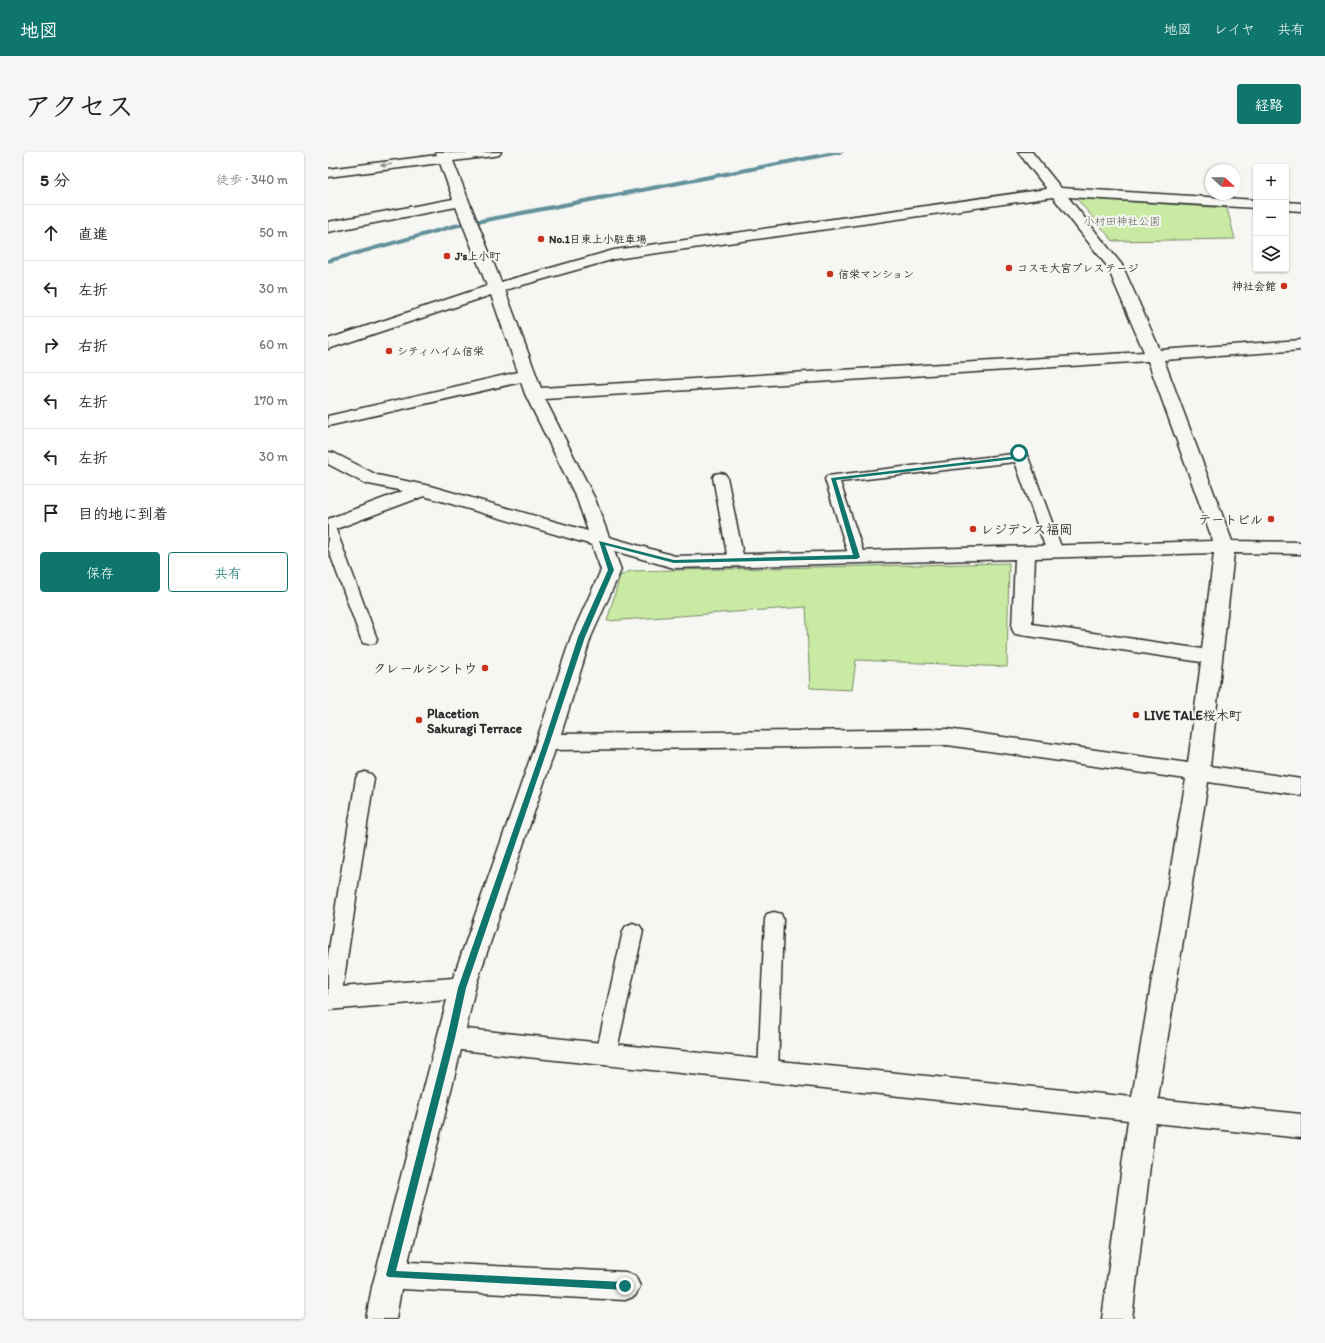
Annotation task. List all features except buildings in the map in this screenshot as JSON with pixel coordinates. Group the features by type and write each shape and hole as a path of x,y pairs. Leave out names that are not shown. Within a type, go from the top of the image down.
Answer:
{"street":[{"path":"328,173 444,155 494,152"},
{"path":"1025,152 1114,265 1154,356 1225,547 1198,773 1143,1110 1117,1319"},
{"path":"381,1319 451,1038 462,988 582,637 611,570 586,499 530,384 496,288 461,202 444,155"},
{"path":"328,344 496,288 614,255 1058,192 1253,204"},
{"path":"328,227 461,202"},
{"path":"1289,206 1301,207"},
{"path":"328,421 530,384 1154,356 1301,345"},
{"path":"328,457 371,479 423,490 674,562 1225,547 1301,548"},
{"path":"328,526 423,490"},
{"path":"1025,552 1022,629 1212,657"},
{"path":"547,742 947,737 1301,787"},
{"path":"329,999 462,988"},
{"path":"451,1038 1301,1126"},
{"path":"391,1275 625,1286"}],"lane":[{"path":"857,557 832,479 1020,455 1055,552"},
{"path":"720,477 736,560"},
{"path":"328,526 369,639"},
{"path":"329,999 365,778"},
{"path":"768,1072 774,919"},
{"path":"606,1054 633,931"}],"green space":[{"name":"小村田神社公園","path":"1076,198 1227,208 1235,239 1113,241"},
{"path":"1009,563 1007,667 856,660 852,690 810,688 806,607 607,621 620,576 630,571"}],"waterway":[{"path":"328,261 454,226 840,152"}],"place":[{"name":"No.1日東上小駐車場","path":"541,239"},
{"name":"J's上小町","path":"447,256"},
{"name":"コスモ大宮プレステージ","path":"1009,268"},
{"name":"信栄マンション","path":"830,274"},
{"name":"神社会館","path":"1284,286"},
{"name":"シティハイム信栄","path":"389,351"},
{"name":"テートビル","path":"1271,519"},
{"name":"レジデンス福岡","path":"973,529"},
{"name":"クレールシントウ","path":"485,668"},
{"name":"LIVE TALE桜木町","path":"1136,715"},
{"name":"Placetion Sakuragi Terrace","path":"419,720"}],"route":[{"path":"625,1286 391,1275 451,1038 462,988 582,637 611,570 601,542 674,562 857,557 832,479 1021,457 1019,453"}]}
